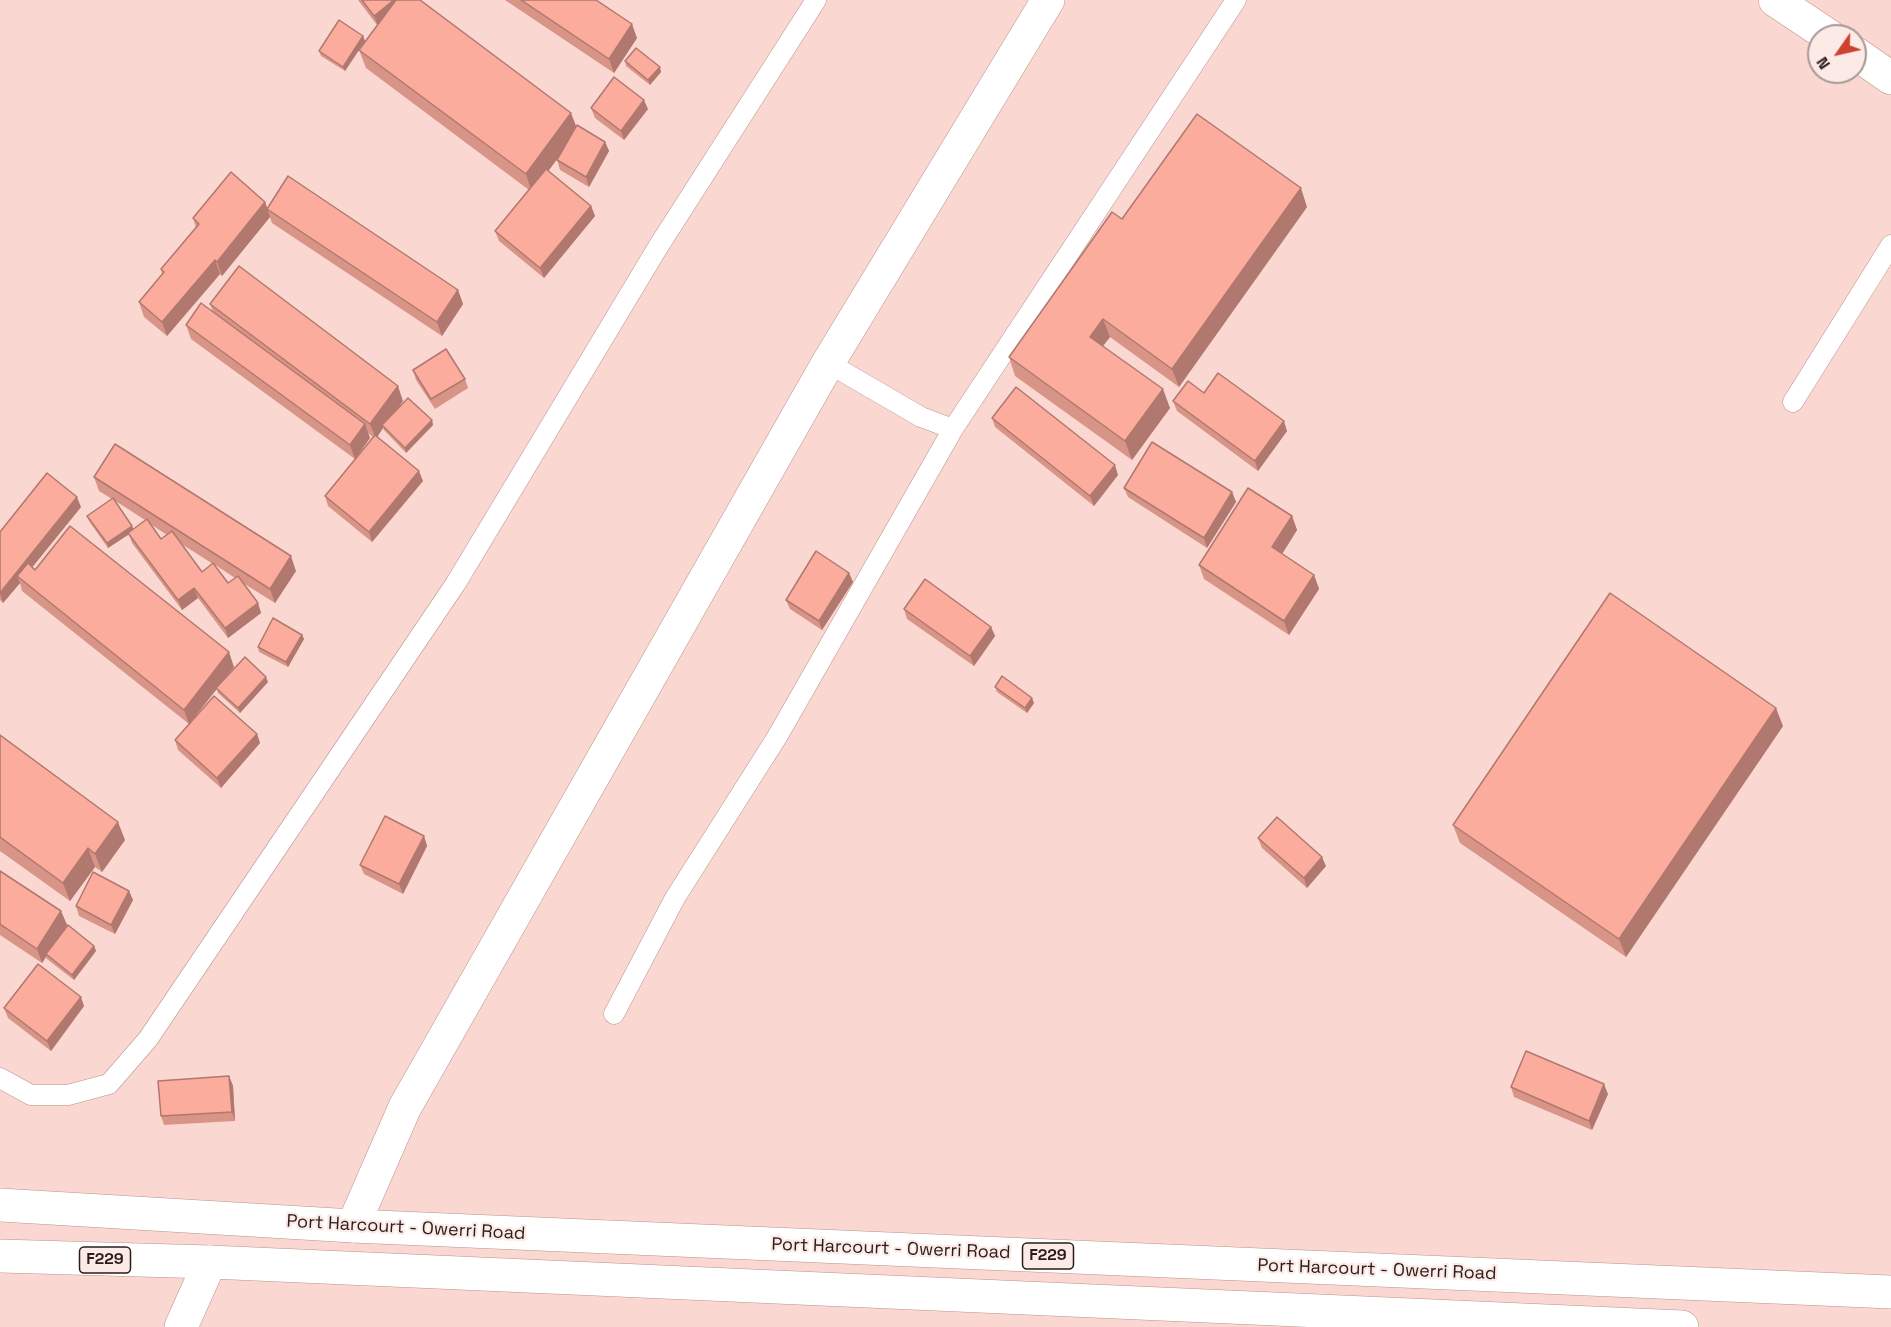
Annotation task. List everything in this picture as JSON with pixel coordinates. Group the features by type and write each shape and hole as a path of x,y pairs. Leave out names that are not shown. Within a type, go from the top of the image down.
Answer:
{"main road":[{"path":"353,1226 405,1107 828,363 1048,0"},
{"path":"1775,0 1811,24"},
{"path":"1867,62 1891,78"},
{"name":"Port Harcourt - Owerri Road","path":"0,1205 353,1226 1891,1292"},
{"name":"F229","path":"0,1256 210,1262 1682,1327"},
{"path":"181,1327 210,1262"}],"lane":[{"path":"0,1078 31,1095 68,1095 109,1084 148,1039 456,583 658,247 816,0"},
{"path":"614,1014 675,898 777,737 953,429 1236,0"},
{"path":"1793,402 1891,246"},
{"path":"828,363 921,417 953,429"}],"building":[{"path":"362,0 394,0 374,16"},
{"path":"396,0 420,0 571,113 526,174 359,50"},
{"path":"521,0 596,0 632,24 609,59"},
{"path":"339,20 363,36 343,67 319,51"},
{"path":"636,48 660,67 648,80 625,61"},
{"path":"614,77 644,100 621,131 591,108"},
{"path":"1197,114 1301,188 1172,369 1103,319 1090,337 1163,389 1125,441 1009,357 1112,212 1122,219"},
{"path":"577,125 605,142 586,177 557,160"},
{"path":"546,169 591,206 540,268 495,231"},
{"path":"231,172 265,202 217,262 215,260 162,322 139,302 164,272 161,269 199,224 193,218"},
{"path":"288,176 458,290 437,322 267,209"},
{"path":"239,266 398,386 370,424 210,304"},
{"path":"201,303 365,424 350,445 186,325"},
{"path":"446,349 465,379 431,399 413,370"},
{"path":"1218,373 1284,421 1255,461 1173,401 1188,381 1204,393"},
{"path":"1016,387 1115,465 1090,496 992,418"},
{"path":"408,398 432,420 405,448 382,425"},
{"path":"375,435 419,471 369,532 325,496"},
{"path":"1152,442 1232,492 1204,538 1124,488"},
{"path":"115,444 291,556 270,589 94,477"},
{"path":"47,473 77,497 0,593 0,532"},
{"path":"1248,488 1292,516 1272,547 1314,575 1284,621 1199,565"},
{"path":"113,498 132,526 107,543 87,516"},
{"path":"147,519 161,539 172,531 202,572 213,563 228,583 238,576 258,603 225,628 194,588 178,600 128,533"},
{"path":"70,526 229,652 184,710 17,576 28,563 35,570"},
{"path":"816,551 849,573 819,621 786,600"},
{"path":"925,579 991,627 970,656 904,609"},
{"path":"1610,593 1776,708 1619,939 1453,825"},
{"path":"273,618 302,635 286,662 258,647"},
{"path":"245,657 266,677 238,708 216,688"},
{"path":"1002,676 1032,698 1025,708 995,687"},
{"path":"214,696 257,734 217,778 175,740"},
{"path":"0,735 118,822 95,854 88,848 63,883 0,837"},
{"path":"385,816 424,836 399,884 360,865"},
{"path":"1277,817 1322,857 1304,878 1258,838"},
{"path":"0,871 61,911 37,949 0,924"},
{"path":"93,872 129,891 111,925 76,906"},
{"path":"68,925 94,946 72,975 46,954"},
{"path":"38,964 81,997 47,1041 4,1008"},
{"path":"1526,1051 1604,1084 1589,1121 1511,1087"},
{"path":"229,1076 232,1112 161,1116 158,1081"}]}
